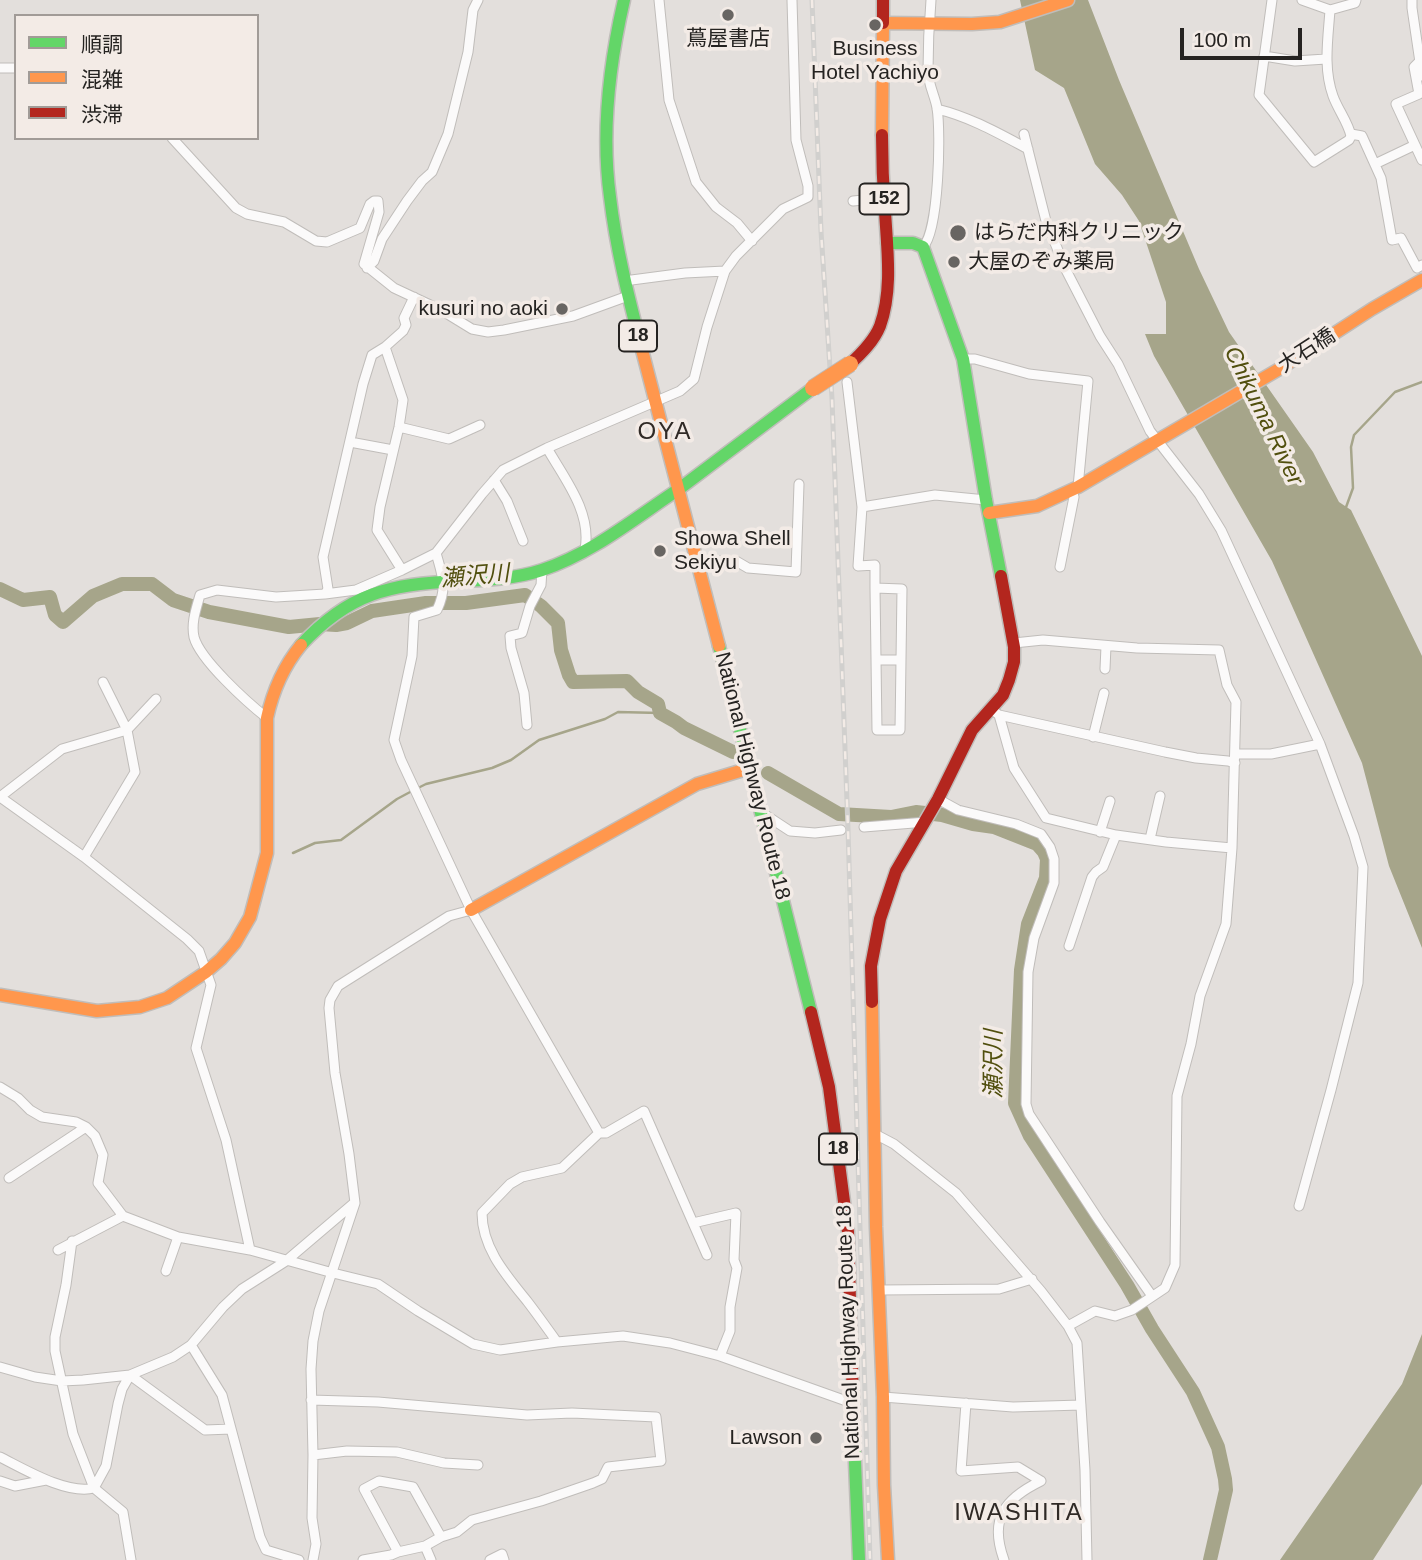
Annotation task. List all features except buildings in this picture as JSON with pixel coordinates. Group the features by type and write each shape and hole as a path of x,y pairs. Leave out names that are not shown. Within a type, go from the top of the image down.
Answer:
{"main road":[{"name":"National Highway Route 18","path":"624,0 617,27 609,86 607,149 613,220 626,289 698,561 829,1087 848,1232 859,1560"},
{"path":"883,0 883,23 972,24 1000,22 1068,0"},
{"name":"152","path":"679,489 813,388 850,364 862,354 879,331 886,285 887,243 880,74 883,23"},
{"path":"887,243 913,243 923,247 962,359 1014,643 1014,662 995,712 972,730 932,811 896,871 880,919 871,966 876,1227 888,1560"},
{"name":"大石橋","path":"987,506 1011,511 1033,507 1075,488 1281,368 1422,280"},
{"path":"0,995 97,1011 140,1007 167,998 206,972 235,943 250,917 267,853 269,706 291,657 344,607 367,596 404,587 493,580 542,570 585,549 679,489"},
{"path":"471,910 697,784 750,768"}],"street":[{"path":"367,268 374,261 382,239 407,201 432,172 448,134 468,52 473,10 478,0"},
{"path":"659,0 669,100 695,182 716,207 737,223 752,241"},
{"path":"267,718 224,679 198,649 194,636 194,615 201,595 217,590 275,597 325,594 356,590 402,570 436,553 503,470 547,448 680,391 694,379 724,271 783,208 808,197 808,186 796,140 792,0"},
{"path":"923,247 927,243 934,212 938,157 937,109 928,75 931,0"},
{"path":"1272,0 1259,95 1314,162 1349,140 1351,134 1328,77 1326,59 1330,10"},
{"path":"1302,0 1330,10 1355,3 1356,0"},
{"path":"1412,0 1422,76"},
{"path":"1265,56 1295,61 1326,59"},
{"path":"1420,61 1414,67 1419,94 1396,104 1422,160"},
{"path":"880,74 928,75"},
{"path":"937,109 958,114 1028,149"},
{"path":"1024,134 1046,221 1066,271 1118,364 1150,431 1162,438 1220,530 1320,744 1363,867 1358,983 1299,1206"},
{"path":"1351,134 1362,136 1381,178 1392,240 1401,237 1417,268 1422,265"},
{"path":"174,140 236,208 247,214 284,222 316,241 327,242 360,228 370,204 379,201 379,212 364,264 394,288 441,310 472,329 488,332 504,330 573,316 626,289 685,273 724,271"},
{"path":"1375,164 1415,145"},
{"path":"853,201 884,198"},
{"path":"325,594 328,589 323,557 363,384 372,355 403,331 406,325 404,318 414,298"},
{"path":"385,347 404,400 377,530 402,570"},
{"path":"962,359 975,359 1029,374 1088,381 1074,497 1060,567"},
{"path":"847,383 862,507 858,566 875,565 875,588 877,730 900,730 902,589 875,588"},
{"path":"399,427 449,439 480,425"},
{"path":"351,442 393,450"},
{"path":"547,448 578,501 587,537 585,549"},
{"path":"494,480 507,501 523,541"},
{"path":"698,561 736,561 748,568 796,572 799,485"},
{"path":"862,507 935,495 987,506"},
{"path":"436,553 444,582 441,601 437,610 414,617 412,656 394,740 471,910 599,1133"},
{"path":"527,725 524,693 510,636 522,633 530,607 541,585 542,570"},
{"path":"1014,643 1043,640 1137,648 1220,650 1227,685 1236,702 1232,848 1226,924 1200,996 1177,1096 1175,1265 1166,1288 1132,1310 1115,1316 1095,1311 1068,1326"},
{"path":"1105,669 1106,646"},
{"path":"876,660 901,660"},
{"path":"84,857 135,772 127,730 103,682"},
{"path":"1093,737 1104,693"},
{"path":"156,699 127,730 62,750 0,797 84,857 199,951 211,985 196,1048 226,1140 250,1250"},
{"path":"995,712 1093,737 1186,756 1228,761 1320,744"},
{"path":"995,712 1014,768 1046,818 1116,835 1232,848"},
{"path":"1150,839 1160,796"},
{"path":"1100,832 1110,802"},
{"path":"864,827 932,811 958,810 1033,830 1041,834 1051,847 1055,859 1054,883 1034,938 1028,972 1026,1104 1029,1114 1149,1298"},
{"path":"761,812 790,831 815,833 841,830"},
{"path":"1069,946 1092,877 1103,867 1116,835"},
{"path":"313,1560 316,1544 312,1518 313,1341 319,1311 355,1203 335,1073 330,1000 338,986 344,982 449,916 471,910"},
{"path":"0,1087 42,1116 76,1122 86,1127 95,1136 103,1155 98,1183 123,1216 178,1237 250,1250 378,1284 473,1345 500,1350 623,1336 670,1343 720,1356 852,1403"},
{"path":"557,1342 506,1276 490,1249 482,1227 482,1213 510,1184 522,1177 562,1168 599,1133 606,1133 644,1111 707,1255"},
{"path":"9,1178 86,1127"},
{"path":"875,1134 894,1144 956,1193 1032,1279 1068,1326 1077,1343 1085,1470 1087,1560"},
{"path":"0,1367 35,1377 62,1381 83,1380 130,1374 173,1357 191,1345 242,1289 286,1261 355,1203"},
{"path":"693,1223 736,1213 734,1261 737,1268 730,1307 730,1331 720,1356"},
{"path":"58,1250 123,1216"},
{"path":"166,1272 178,1237"},
{"path":"72,1241 55,1337 55,1351 73,1434 94,1488 123,1512 131,1560"},
{"path":"880,1290 999,1289 1032,1279"},
{"path":"191,1345 222,1395 260,1537 266,1550 299,1560"},
{"path":"130,1374 205,1430 231,1429"},
{"path":"94,1488 106,1466 118,1404 130,1374"},
{"path":"883,1397 1013,1407 1081,1405"},
{"path":"311,1400 378,1402 527,1415 572,1413 656,1416 661,1461 608,1467 602,1479 593,1483 472,1520 457,1532 425,1546 363,1560"},
{"path":"966,1403 961,1471 1018,1467 1041,1481 1022,1490 1009,1502 1000,1518 998,1534 1004,1560"},
{"path":"313,1455 347,1451 397,1452 444,1463 478,1465"},
{"path":"0,1457 46,1480 94,1488"},
{"path":"0,1481 15,1486 46,1480"},
{"path":"398,1552 365,1489 379,1481 413,1487 441,1537"},
{"path":"425,1546 431,1560"},
{"path":"490,1560 502,1554 504,1560"}],"water":[{"name":"Chikuma River","path":"1020,0 1088,0 1199,269 1229,332 1313,452 1339,502 1351,510 1422,656 1422,948 1389,866 1362,763 1272,561 1154,356 1145,334 1166,334 1166,302 1139,221 1122,195 1095,164 1064,88 1035,70"},
{"path":"1422,1334 1422,1484 1373,1560 1280,1560 1402,1384"}],"waterway":[{"path":"1345,510 1353,488 1351,447 1354,435 1395,392 1422,382"},
{"name":"瀬沢川","path":"0,589 23,600 50,597 55,615 63,622 93,596 122,584 152,584 173,600 209,612 289,627 336,625 347,623 372,611 426,603 466,603 525,595 558,623 561,650 573,682 627,681 638,692 658,704 660,713 733,752"},
{"path":"418,788 492,768 511,760 539,740 605,719 618,712 660,713"},
{"name":"瀬沢川","path":"768,773 839,814 891,817 916,812 942,815 994,827 1037,844 1044,852 1047,859 1046,878 1028,924 1021,970 1015,1103 1030,1136 1193,1392 1218,1447 1226,1490 1210,1560"},
{"path":"293,853 315,843 341,840 412,791"}],"railway":[{"path":"812,0 821,231 832,399 848,829 870,1560"}],"traffic: fast":[{"path":"624,0 608,98 607,172 619,255 642,350"},
{"path":"887,243 913,243 923,247 963,359 1001,576"},
{"path":"679,489 813,388"},
{"path":"301,645 336,613 391,589 434,582 511,577 561,563 613,534 679,489"},
{"path":"719,646 811,1012"},
{"path":"854,1438 859,1560"}],"traffic: slow":[{"path":"882,135 883,23 1000,22 1068,0"},
{"path":"989,513 1037,506 1078,487 1281,368 1422,280"},
{"path":"642,350 719,646"},
{"path":"813,388 850,364"},
{"path":"0,995 97,1011 140,1007 167,998 206,972 235,943 250,917 267,853 267,718 280,679 301,645"},
{"path":"471,910 697,784 750,768"},
{"path":"872,1002 876,1227 888,1560"}],"traffic: jam":[{"path":"883,0 883,23"},
{"path":"850,364 867,346 880,326 887,298 888,254 882,135"},
{"path":"872,1002 871,966 880,919 896,871 938,799 972,730 1003,695 1009,680 1014,662 1014,647 1001,576"},
{"path":"811,1012 829,1087 848,1232 854,1438"}],"place":[{"name":"蔦屋書店","path":"728,15"},
{"name":"Business Hotel Yachiyo","path":"875,25"},
{"name":"はらだ内科クリニック","path":"958,233"},
{"name":"大屋のぞみ薬局","path":"954,262"},
{"name":"kusuri no aoki","path":"562,309"},
{"name":"Showa Shell Sekiyu","path":"660,551"},
{"name":"Lawson","path":"816,1438"}],"district":[{"name":"OYA","path":"665,432"},
{"name":"IWASHITA","path":"1019,1513"}]}
